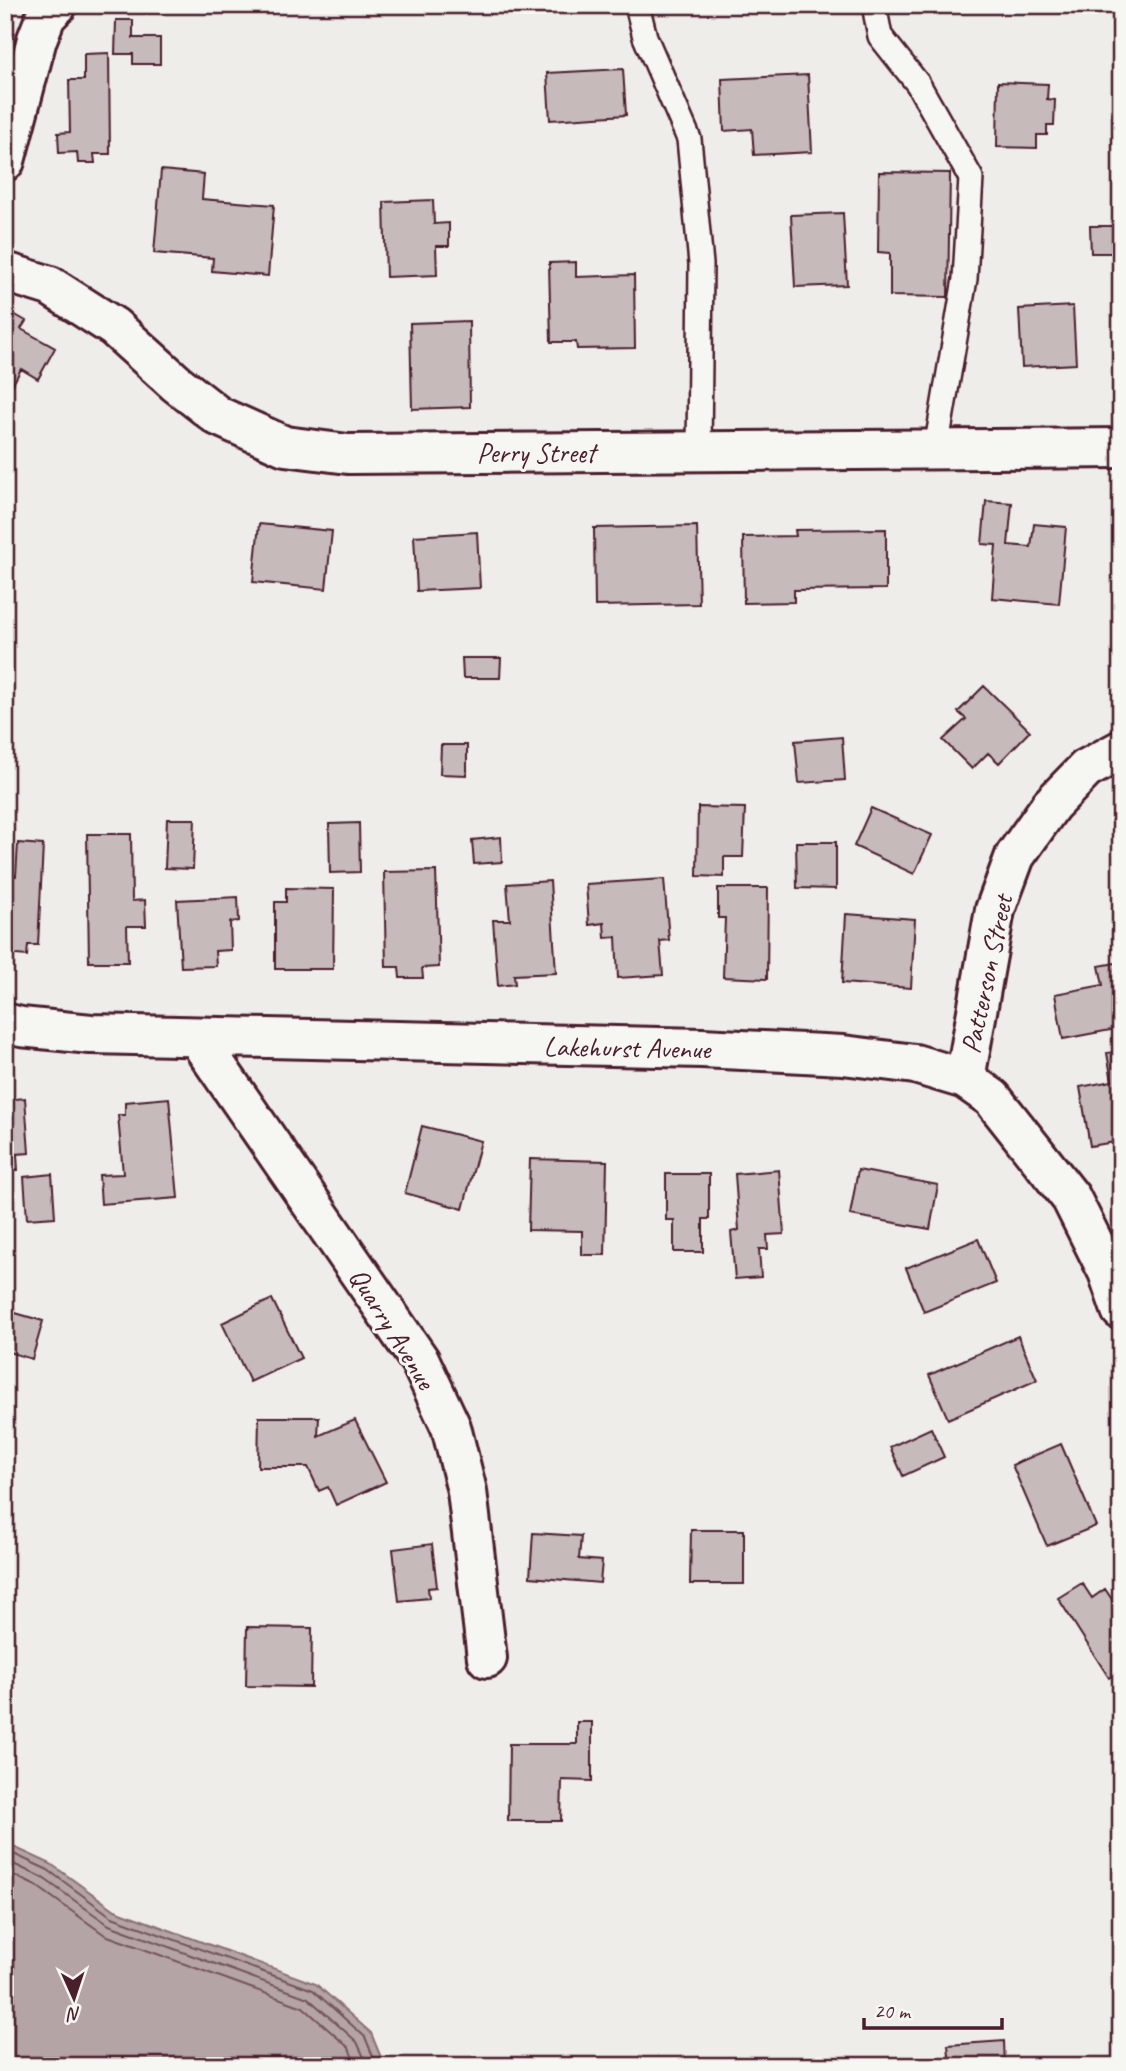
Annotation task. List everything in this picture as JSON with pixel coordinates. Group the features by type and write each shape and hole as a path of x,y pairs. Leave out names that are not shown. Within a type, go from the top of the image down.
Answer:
{"street":[{"path":"5,161 37,39 46,16 57,5"},
{"name":"Perry Street","path":"5,272 50,286 114,327 176,383 218,416 285,446 348,454 1121,448"},
{"name":"Patterson Street","path":"965,1079 995,910 1015,856 1051,804 1086,769 1121,750"},
{"name":"Lakehurst Avenue","path":"5,1023 91,1034 201,1039 702,1048 843,1055 915,1064 965,1079 992,1097 1071,1198 1108,1272 1121,1310"},
{"name":"Quarry Avenue","path":"201,1039 205,1049 420,1362 451,1427 468,1503 487,1658"}],"lane":[{"path":"637,5 645,37 690,139 701,264 699,451"},
{"path":"874,5 880,36 918,84 971,178 965,279 936,449"}],"water":[{"path":"5,1843 51,1864 115,1910 316,1984 371,2033 384,2065 5,2066"}],"building":[{"path":"116,20 133,20 133,38 160,38 160,64 133,64 133,54 115,54"},
{"path":"109,53 110,154 94,154 95,163 78,163 77,152 59,153 58,133 70,132 69,80 84,80 84,54"},
{"path":"623,69 626,115 550,120 547,73"},
{"path":"808,75 812,152 754,155 752,129 724,131 722,79"},
{"path":"998,82 1048,84 1047,99 1055,100 1054,125 1047,125 1047,135 1037,135 1037,148 997,147"},
{"path":"161,170 204,174 202,199 274,205 268,276 212,271 213,258 154,253"},
{"path":"879,172 950,173 948,297 890,296 890,253 878,252"},
{"path":"433,200 434,224 449,223 449,246 436,246 437,275 386,277 384,202"},
{"path":"843,213 847,285 795,287 791,215"},
{"path":"1090,226 1116,226 1117,253 1091,253"},
{"path":"576,262 576,277 634,275 635,348 577,349 576,342 551,342 549,263"},
{"path":"1073,306 1076,364 1022,367 1019,309"},
{"path":"5,309 26,321 21,329 55,348 38,379 21,369 5,399"},
{"path":"469,321 470,407 412,409 410,323"},
{"path":"986,501 1012,503 1008,545 1031,547 1034,524 1066,527 1059,604 992,598 996,545 982,544"},
{"path":"259,524 332,531 326,589 253,582"},
{"path":"697,526 699,604 595,606 594,528"},
{"path":"886,529 886,589 794,590 794,602 744,603 743,537 796,536 795,530"},
{"path":"477,532 480,588 417,591 414,536"},
{"path":"462,658 501,658 500,678 463,678"},
{"path":"984,686 1030,731 999,763 988,753 972,769 943,740 966,719 958,712"},
{"path":"842,737 845,780 799,783 795,741"},
{"path":"441,745 467,745 467,775 440,774"},
{"path":"698,807 745,808 743,857 724,857 724,877 697,876"},
{"path":"871,808 932,835 914,874 854,846"},
{"path":"167,819 195,819 193,869 165,868"},
{"path":"359,823 360,872 330,873 329,824"},
{"path":"87,834 131,834 132,901 145,900 146,926 127,926 128,962 89,962"},
{"path":"501,837 502,862 474,864 472,840"},
{"path":"796,842 836,842 836,889 797,888"},
{"path":"18,843 43,845 38,945 28,945 27,956 5,954 5,875 16,876"},
{"path":"436,871 439,967 422,968 423,978 400,978 399,967 386,967 384,872"},
{"path":"664,879 669,940 660,941 663,975 618,978 616,937 605,938 604,923 589,925 586,884"},
{"path":"550,881 556,973 514,975 515,984 498,986 493,920 510,920 507,884"},
{"path":"286,888 334,889 333,969 275,969 275,902 286,902"},
{"path":"718,888 768,888 767,979 723,977 725,918 718,918"},
{"path":"238,897 239,921 230,922 231,950 215,951 216,966 181,967 177,900"},
{"path":"846,914 915,919 911,988 842,983"},
{"path":"1121,962 1121,1028 1063,1039 1055,994 1103,985 1099,966"},
{"path":"1121,1051 1121,1141 1090,1146 1080,1087 1112,1081 1107,1053"},
{"path":"25,1098 29,1153 17,1154 18,1170 5,1171 5,1100"},
{"path":"169,1098 178,1198 101,1204 99,1175 123,1174 118,1115 125,1115 125,1102"},
{"path":"422,1126 481,1141 463,1209 405,1193"},
{"path":"530,1159 607,1161 605,1255 582,1255 582,1231 528,1230"},
{"path":"779,1170 784,1234 767,1235 768,1249 759,1249 761,1277 735,1279 731,1232 739,1230 735,1174"},
{"path":"858,1170 938,1185 930,1229 850,1215"},
{"path":"52,1174 55,1217 27,1219 24,1177"},
{"path":"666,1174 709,1174 709,1219 703,1219 703,1252 674,1252 674,1220 666,1220"},
{"path":"978,1239 996,1283 924,1312 906,1268"},
{"path":"272,1299 301,1358 250,1382 222,1323"},
{"path":"5,1310 43,1321 32,1359 5,1351"},
{"path":"1018,1336 1037,1380 948,1419 929,1375"},
{"path":"259,1417 319,1417 318,1436 355,1420 386,1482 336,1505 328,1487 319,1491 308,1467 258,1467"},
{"path":"931,1428 944,1457 903,1476 890,1447"},
{"path":"1061,1444 1096,1526 1047,1546 1012,1465"},
{"path":"691,1530 744,1530 744,1584 690,1584"},
{"path":"533,1533 581,1536 579,1559 602,1561 600,1583 530,1577"},
{"path":"432,1544 437,1587 428,1588 429,1598 399,1601 393,1549"},
{"path":"1082,1583 1092,1598 1105,1589 1121,1613 1121,1671 1109,1678 1058,1598"},
{"path":"247,1627 312,1628 311,1687 246,1686"},
{"path":"577,1722 592,1722 592,1781 562,1780 561,1821 508,1821 509,1744 577,1744"},
{"path":"1004,2041 1005,2066 950,2066 948,2045"}]}
